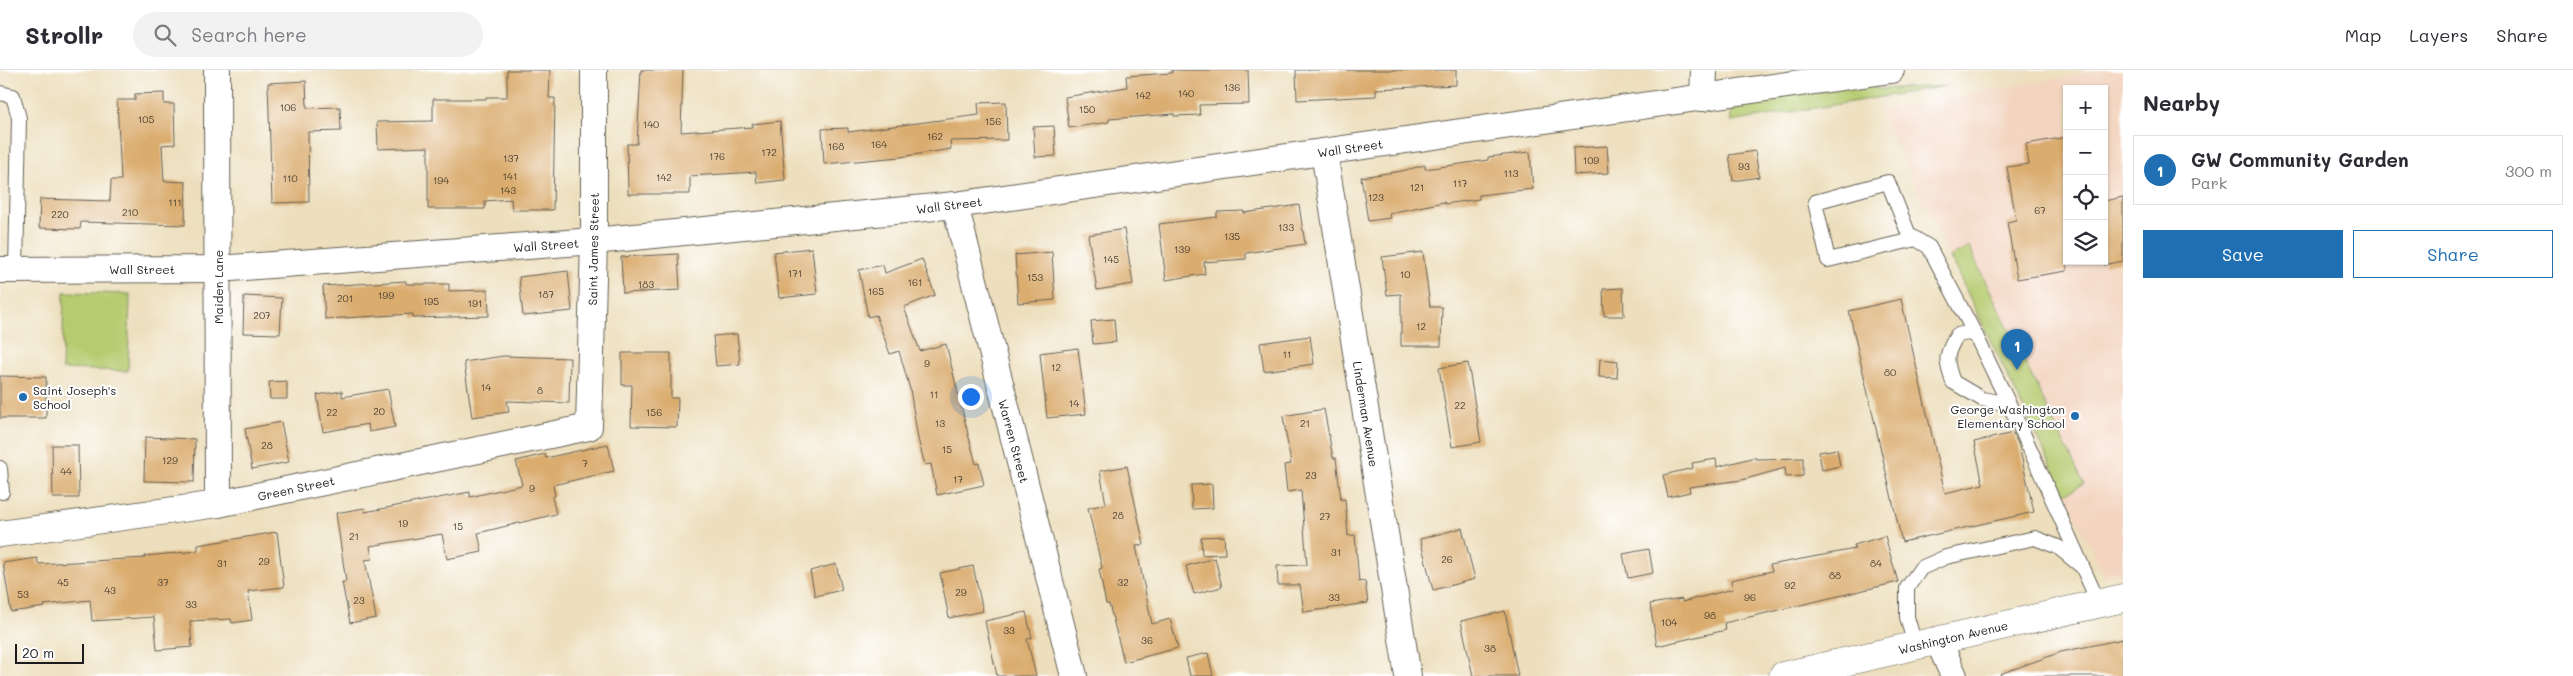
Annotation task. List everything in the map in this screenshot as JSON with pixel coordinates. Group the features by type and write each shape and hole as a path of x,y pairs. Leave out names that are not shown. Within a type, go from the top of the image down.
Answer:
{"main road":[{"name":"Washington Avenue","path":"1783,676 2111,601"}],"street":[{"name":"Maiden Lane","path":"217,70 218,504"},
{"name":"Saint James Street","path":"589,427 594,241 594,70"},
{"path":"1703,98 1704,70"},
{"name":"Wall Street","path":"8,270 218,269 594,241 955,205 1891,70"},
{"name":"Linderman Avenue","path":"1324,152 1408,676"},
{"name":"Warren Street","path":"955,205 1074,676"},
{"name":"Green Street","path":"0,534 218,504 589,427"},
{"path":"1926,642 1954,676"}],"lane":[{"path":"0,93 13,96 19,118 8,270"},
{"path":"1916,239 1828,260 1815,202 1888,182 1909,235 1916,239 1929,247 1976,336 2009,404 2081,565"},
{"path":"1976,336 1968,333 1957,335 1947,353 1947,365 1953,382 1982,399 2009,404"},
{"path":"0,468 2,492"},
{"path":"1926,642 1907,617 1907,588 1921,568 1946,557 2035,538 2058,548 2081,565 2111,601"}],"shaded area":[{"name":"George Washington Elementary School","path":"2106,70 2123,70 2123,571 2104,575 1879,110"}],"green space":[{"path":"1864,84 1878,89 1947,86 1731,122 1730,99"},
{"path":"1969,247 2084,484 2065,494 1950,257"},
{"path":"64,292 130,294 128,371 62,369"}],"building":[{"path":"507,70 550,70 549,98 555,98 553,210 512,210 511,199 485,201 485,209 428,209 428,147 378,149 377,122 433,121 433,99 507,97"},
{"path":"641,70 683,70 681,132 753,127 752,124 780,121 785,180 757,183 756,172 690,176 690,194 628,194 627,144 637,144"},
{"path":"1172,70 1248,70 1249,104 1199,105 1200,115 1174,116 1174,114 1109,119 1109,122 1069,128 1065,97 1127,87 1126,76 1172,73"},
{"path":"1296,70 1456,70 1456,85 1376,89 1376,96 1297,100"},
{"path":"306,81 307,108 340,107 341,131 308,132 309,202 272,203 268,83"},
{"path":"164,93 164,104 174,104 175,144 162,145 164,181 186,182 185,225 81,222 80,229 39,228 40,199 110,201 111,180 121,180 117,100 135,100 135,94"},
{"path":"1006,102 1007,140 950,141 951,149 900,157 824,164 822,129 848,128 848,132 979,115 978,103"},
{"path":"1054,126 1056,156 1035,157 1033,127"},
{"path":"2063,138 2063,265 2067,265 2067,271 2017,279 2007,222 2016,220 2007,167 2029,164 2026,144"},
{"path":"1607,146 1609,173 1574,175 1573,148"},
{"path":"1755,151 1759,177 1733,181 1729,155"},
{"path":"1530,152 1533,189 1479,195 1479,199 1445,204 1444,202 1389,213 1390,218 1368,221 1361,177 1402,171 1425,165 1425,169 1488,160 1488,157"},
{"path":"2123,197 2123,261 2108,264 2108,220 2108,200"},
{"path":"1299,205 1305,244 1246,253 1246,259 1204,262 1205,274 1166,280 1159,224 1217,217 1217,212 1244,211 1244,213"},
{"path":"1124,229 1133,284 1097,290 1088,235"},
{"path":"812,248 817,294 779,298 774,252"},
{"path":"1052,252 1055,300 1018,303 1015,255"},
{"path":"1423,252 1430,307 1442,307 1441,346 1401,346 1401,294 1387,295 1382,257"},
{"path":"678,254 680,290 623,293 621,257"},
{"path":"922,259 935,295 904,307 920,351 946,344 976,464 979,463 984,485 937,495 931,464 925,465 918,439 910,389 899,351 890,354 876,315 868,317 859,270 883,265 885,273"},
{"path":"568,271 572,311 523,316 519,277"},
{"path":"406,281 406,284 449,284 449,291 488,290 489,316 413,318 413,314 325,319 323,286"},
{"path":"1623,288 1624,316 1604,316 1603,289"},
{"path":"244,296 282,298 280,334 243,333"},
{"path":"1901,299 1945,493 1983,484 1974,442 2013,433 2019,446 2034,512 1902,542 1849,311"},
{"path":"1114,319 1116,342 1093,344 1091,321"},
{"path":"737,334 740,364 716,366 713,336"},
{"path":"1310,336 1314,364 1264,371 1260,343"},
{"path":"1078,348 1086,414 1047,418 1040,353"},
{"path":"622,353 671,353 671,398 678,398 677,427 631,426 632,385 622,385"},
{"path":"503,356 570,358 569,403 507,401 509,412 472,417 464,362"},
{"path":"1600,359 1618,361 1617,378 1599,377"},
{"path":"1468,363 1481,442 1452,447 1439,368"},
{"name":"Saint Joseph's School","path":"0,376 46,377 46,418 0,418"},
{"path":"287,381 287,399 270,399 269,382"},
{"path":"388,389 395,427 369,432 368,424 323,432 317,395 342,391 342,397"},
{"path":"1324,409 1333,458 1336,458 1341,500 1345,499 1348,536 1355,535 1359,582 1365,581 1368,603 1304,612 1300,585 1278,585 1277,566 1307,565 1301,490 1287,492 1284,465 1291,464 1283,416"},
{"path":"281,422 289,462 252,469 245,429"},
{"path":"145,437 195,439 194,482 144,481"},
{"path":"608,444 614,471 553,485 555,496 552,497 556,514 478,533 482,552 447,559 442,534 370,546 372,559 365,560 376,618 350,623 342,582 346,582 336,513 364,508 365,512 470,492 470,497 522,485 516,461 545,454 546,458"},
{"path":"52,445 78,445 79,498 53,498"},
{"path":"1837,449 1840,466 1822,470 1819,452"},
{"path":"1755,457 1755,459 1803,458 1803,476 1786,477 1785,468 1742,480 1689,487 1690,492 1668,497 1663,475 1693,468 1692,463 1716,459 1717,467"},
{"path":"1127,466 1144,545 1136,546 1152,624 1170,619 1178,648 1124,662 1109,604 1106,604 1099,569 1102,568 1088,508 1106,504 1100,471"},
{"path":"1212,484 1213,508 1192,509 1191,485"},
{"path":"1462,528 1475,579 1433,590 1420,539"},
{"path":"277,532 284,587 248,591 252,620 232,623 231,619 190,621 192,647 157,650 154,617 92,621 90,600 44,605 45,607 11,612 3,563 37,558 38,564 145,558 145,556 198,551 198,545"},
{"path":"1224,536 1225,554 1202,555 1201,537"},
{"path":"1885,536 1898,582 1724,623 1726,630 1657,646 1650,604 1682,599 1682,602 1733,589 1731,580 1772,571 1770,565 1855,549 1854,545"},
{"path":"1649,549 1653,573 1628,578 1623,554"},
{"path":"1215,558 1222,587 1194,594 1186,566"},
{"path":"836,564 842,590 815,596 810,571"},
{"path":"973,566 983,611 949,618 940,573"},
{"path":"1505,611 1518,676 1473,676 1461,621"},
{"path":"1026,612 1032,638 1027,639 1036,676 997,676 985,621"},
{"path":"2123,639 2123,676 2001,676 2000,674 2061,652"},
{"path":"1208,653 1213,676 1190,676 1186,658"}],"place":[{"name":"GW Community Garden","path":"2017,370"},
{"name":"Saint Joseph's School","path":"23,397"},
{"name":"George Washington Elementary School","path":"2075,416"}]}
